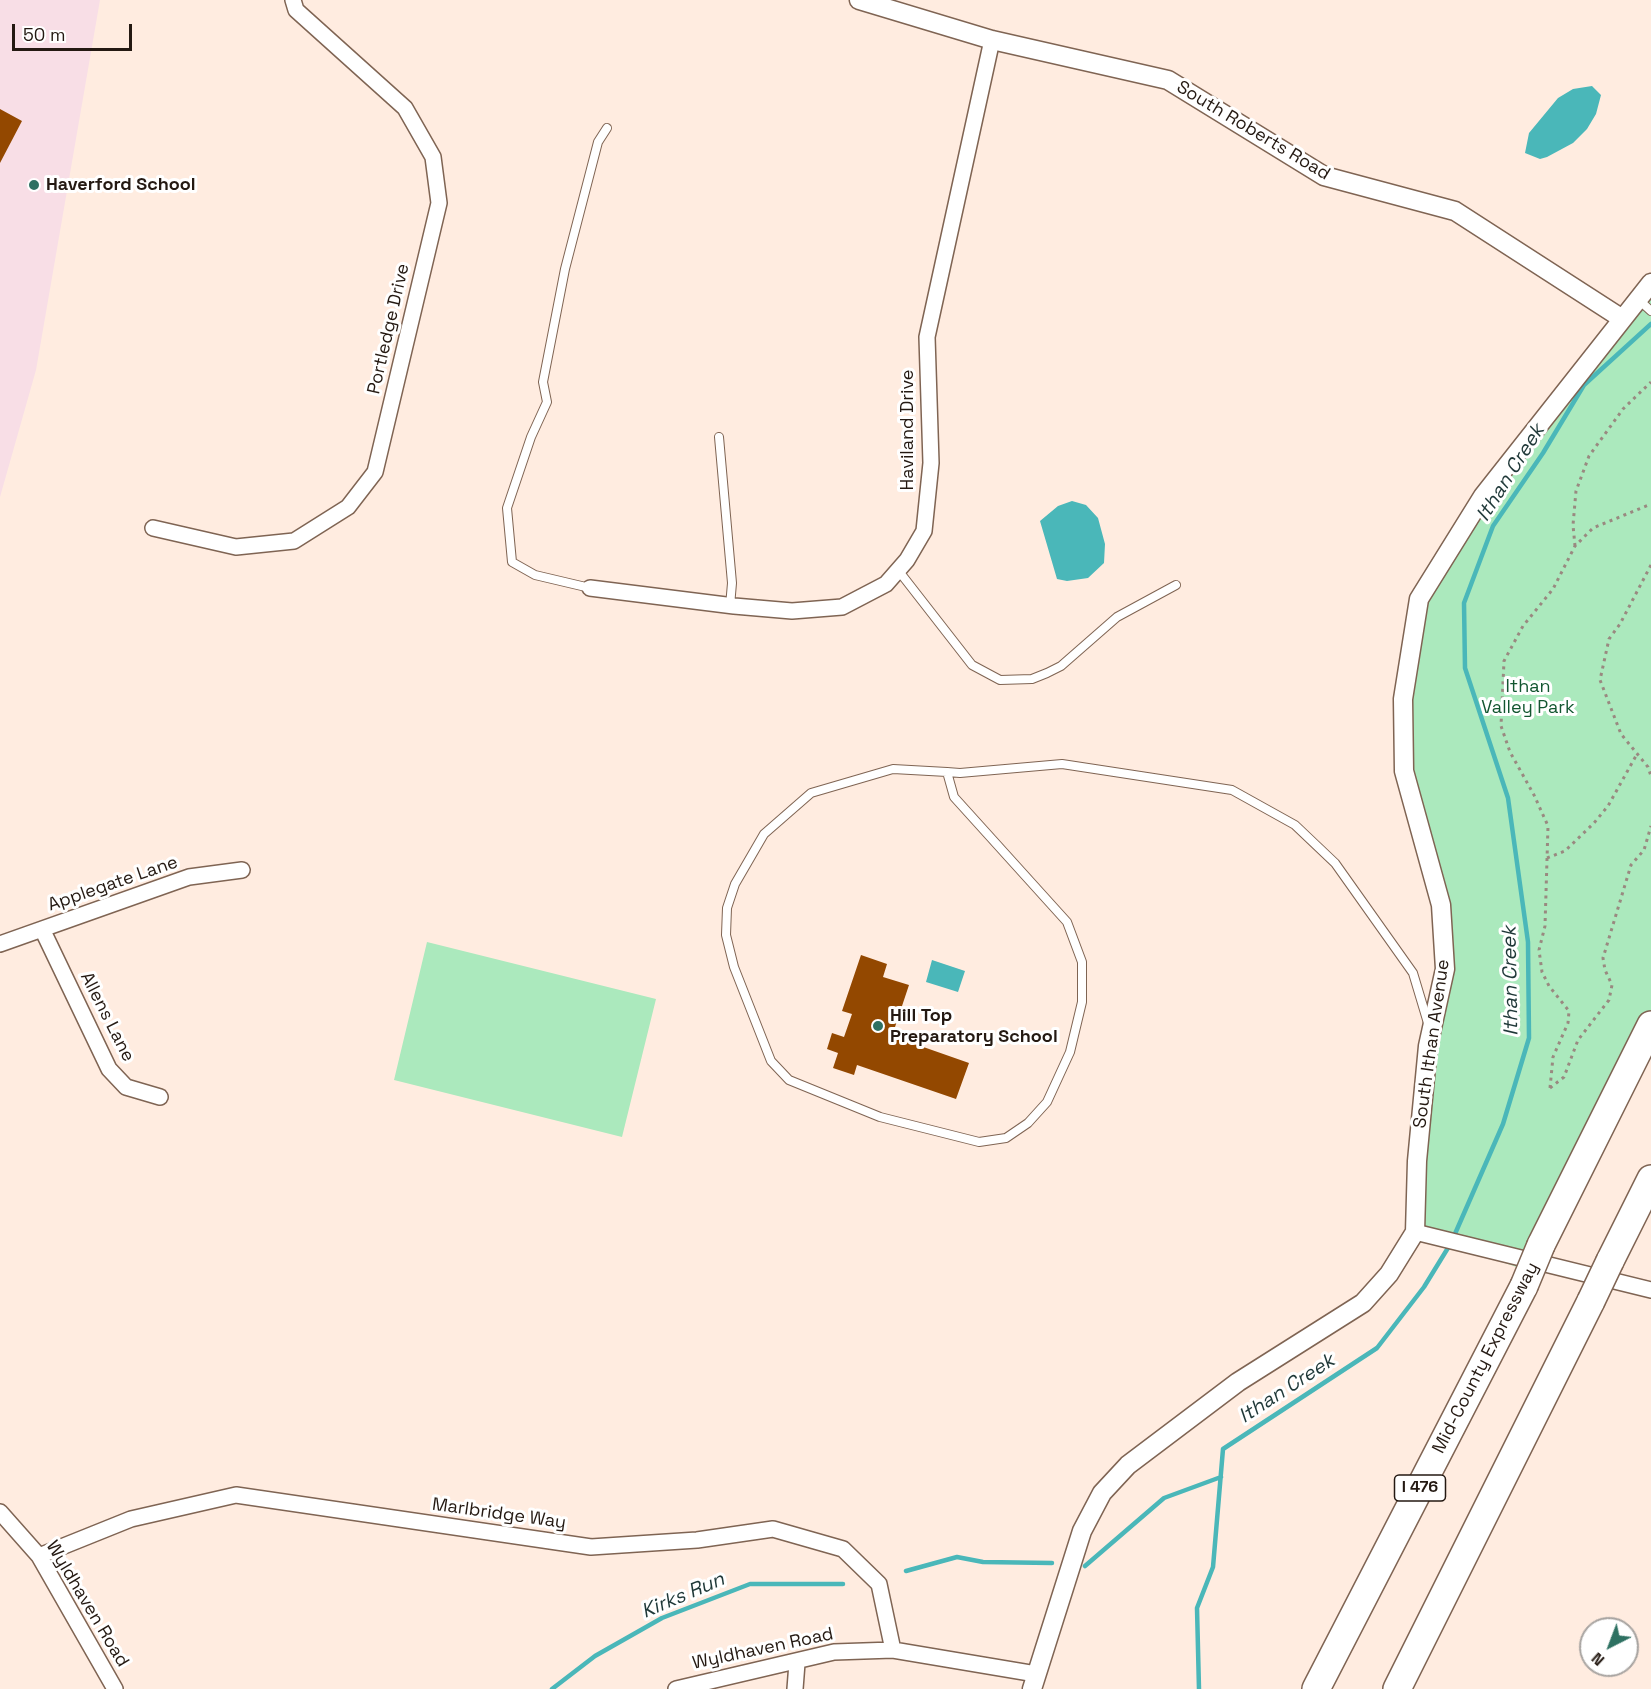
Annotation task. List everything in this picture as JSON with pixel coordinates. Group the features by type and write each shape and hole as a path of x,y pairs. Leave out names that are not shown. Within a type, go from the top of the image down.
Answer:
{"highway":[{"name":"Mid-County Expressway","path":"1316,1689 1524,1286 1541,1245 1651,1025"},
{"path":"1397,1689 1651,1179"}],"street":[{"name":"Portledge Drive","path":"153,528 236,547 294,541 348,507 375,472 439,203 433,157 405,108 296,10 293,0"},
{"name":"South Roberts Road","path":"860,0 992,40 1168,80 1324,176 1455,211 1622,318"},
{"name":"Haviland Drive","path":"590,588 730,606 792,611 842,607 886,584 898,570 924,531 931,463 927,337 992,40"},
{"name":"South Ithan Avenue","path":"1415,1232 1417,1161 1431,1033 1445,969 1441,905 1404,771 1403,699 1419,599 1483,496 1622,318 1646,307 1651,283"},
{"name":"Applegate Lane","path":"0,944 189,877 242,870"},
{"name":"Allens Lane","path":"42,929 109,1069 126,1088 160,1097"},
{"path":"1034,1681 1082,1531 1102,1493 1128,1465 1238,1382 1363,1303 1389,1274 1415,1232 1651,1290"},
{"name":"Marlbridge Way","path":"39,1556 131,1519 236,1496 591,1547 697,1540 773,1529 843,1549 879,1584 893,1650"},
{"name":"Wyldhaven Road","path":"0,1512 39,1556 115,1689"},
{"name":"Wyldhaven Road","path":"676,1689 834,1652 893,1650 1034,1681"},
{"path":"795,1689 797,1662"}],"lane":[{"path":"590,588 535,575 512,562 507,508 531,437 547,402 543,382 565,269 598,142 607,128"},
{"path":"719,437 732,583 730,606"},
{"path":"898,570 972,665 1000,680 1024,680 1061,666 1118,617 1176,585"},
{"path":"947,772 954,797 1067,922 1082,962 1082,1002 1070,1052 1047,1102 1029,1123 1006,1138 979,1142 880,1117 789,1080 771,1061 734,967 726,935 727,908 735,884 764,834 811,793 892,769 947,772 1062,764 1233,790 1295,825 1335,863 1413,973 1431,1033"}],"path":[{"path":"1575,546 1573,525 1576,491 1589,456 1623,409 1651,382"},
{"path":"1651,504 1593,528 1575,546 1553,589 1523,626 1504,661 1501,726 1509,752 1534,795 1548,826 1545,927 1539,950 1542,972 1549,986 1569,1011 1568,1023 1552,1057 1550,1088 1564,1077 1578,1040 1609,1000 1612,985 1605,970 1604,958 1631,865 1644,850 1651,826"},
{"path":"1651,565 1620,624 1609,639 1600,680 1621,734 1651,776"},
{"path":"1547,858 1566,851 1594,823 1608,806 1637,754"}],"shaded area":[{"name":"Haverford School","path":"0,0 100,0 36,370 0,497"}],"green space":[{"name":"Ithan Valley Park","path":"1651,283 1651,1014 1531,1272 1415,1232 1445,969 1404,771 1419,599 1483,496"},
{"path":"427,942 656,999 622,1137 394,1080"}],"water":[{"path":"1592,86 1601,95 1596,114 1587,129 1573,143 1540,159 1525,153 1529,133 1558,98 1573,89"},
{"path":"1072,501 1086,505 1098,518 1105,544 1104,563 1088,578 1067,581 1057,579 1040,521 1058,506"},
{"path":"932,960 965,971 958,992 926,982"}],"building":[{"path":"0,109 22,121 0,163"},
{"name":"Hill Top Preparatory School","path":"861,955 887,964 883,977 909,985 892,1036 969,1063 956,1099 857,1065 854,1075 833,1068 838,1053 827,1049 832,1033 844,1037 852,1014 842,1011"}],"waterway":[{"name":"Ithan Creek","path":"1199,1689 1197,1608 1213,1567 1223,1449 1377,1348 1424,1287 1451,1243 1503,1124 1529,1038 1528,942 1508,798 1465,668 1464,603 1493,526 1543,453 1584,385 1651,324"},
{"name":"Kirks Run","path":"1085,1566 1164,1498 1221,1477"},
{"name":"Kirks Run","path":"906,1571 957,1557 983,1562 1052,1563"},
{"name":"Kirks Run","path":"552,1689 595,1656 662,1618 750,1584 843,1584"}],"place":[{"name":"Haverford School","path":"34,185"},
{"name":"Hill Top Preparatory School","path":"878,1026"}]}
